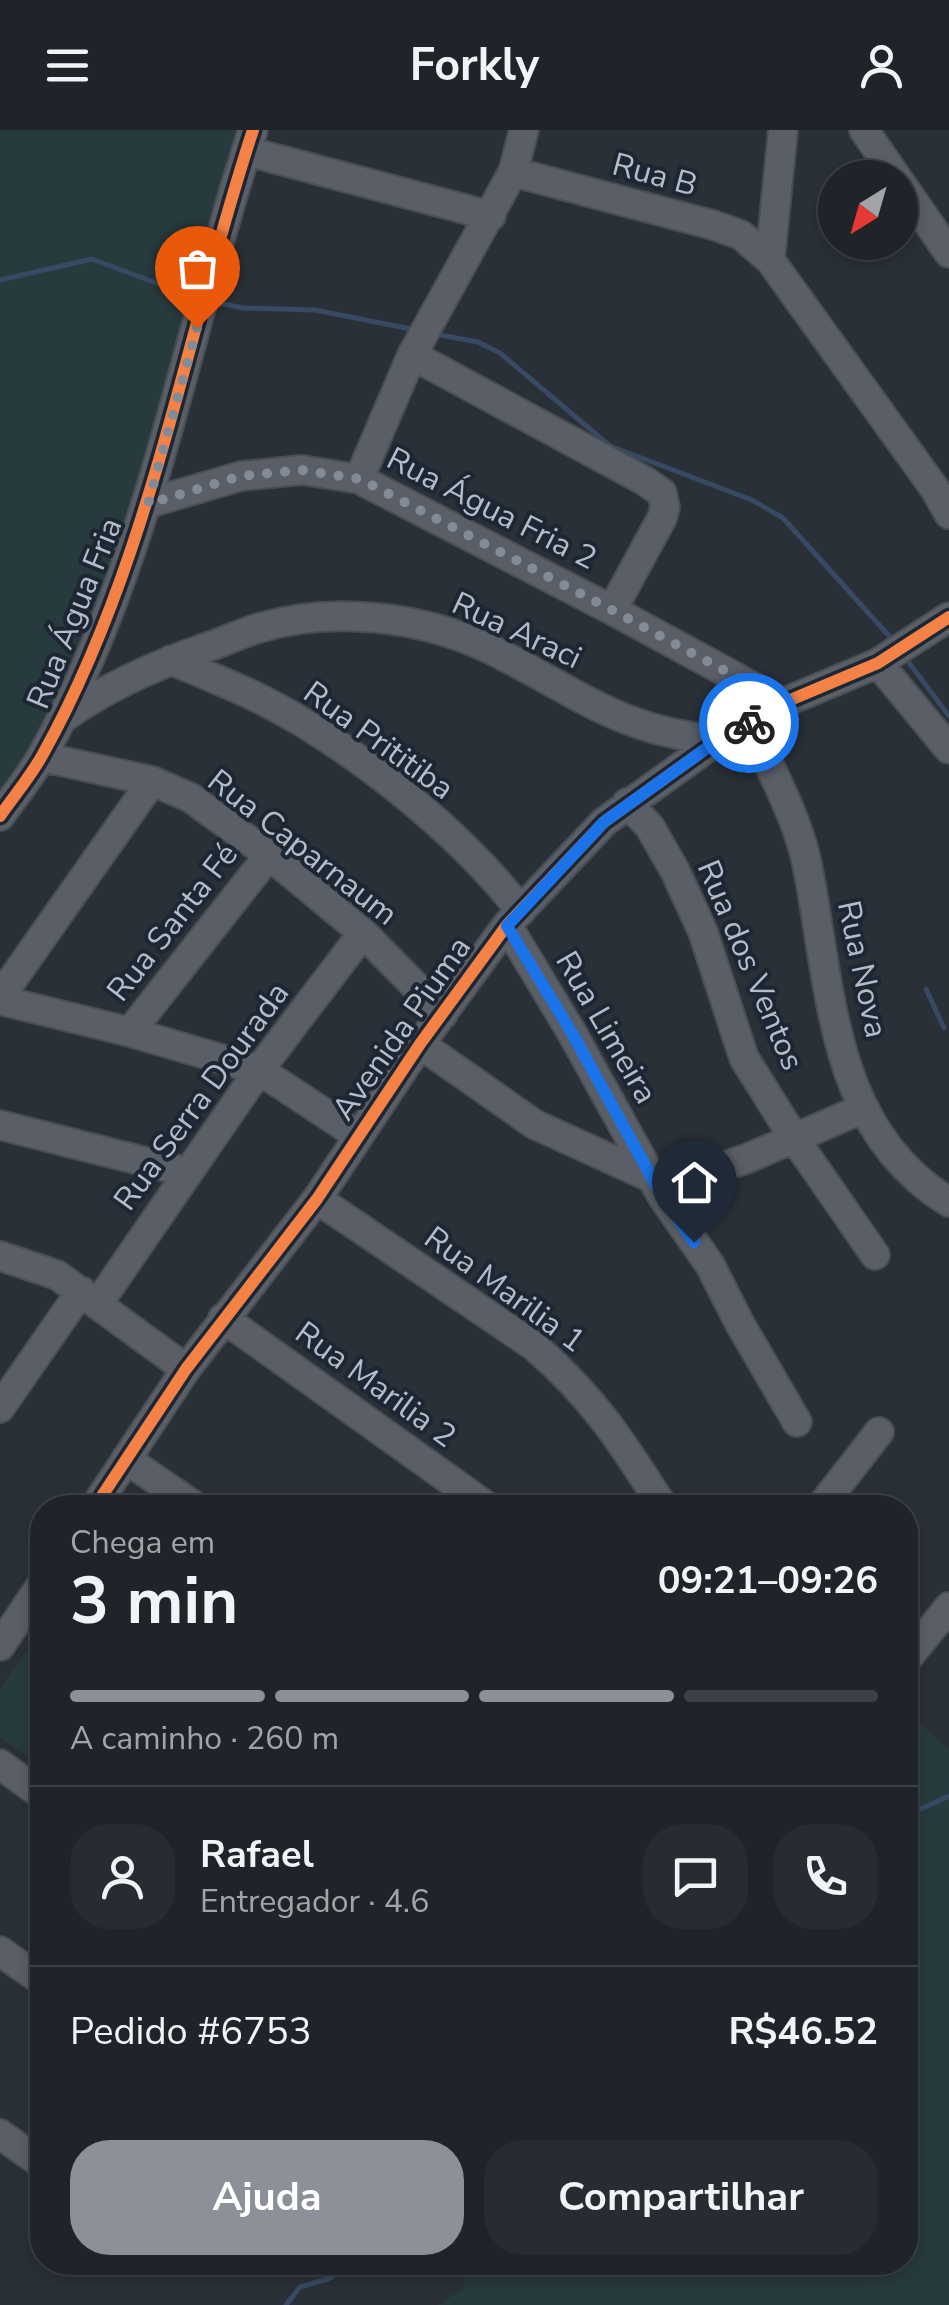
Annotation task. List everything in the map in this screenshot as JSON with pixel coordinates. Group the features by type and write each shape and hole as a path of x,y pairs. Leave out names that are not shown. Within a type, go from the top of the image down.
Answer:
{"street":[{"path":"770,260 783,130"},
{"path":"864,130 884,160"},
{"path":"360,479 412,356 513,172 518,131"},
{"path":"249,141 491,216"},
{"name":"Rua Água Fria","path":"0,816 42,758 95,652 148,504 249,141"},
{"name":"Rua B","path":"513,172 713,225 740,236 770,260 936,488 949,514"},
{"path":"918,209 949,253"},
{"path":"412,356 662,493 666,507 612,610"},
{"name":"Rua Água Fria 2","path":"148,504 241,476 302,470 360,479 783,702"},
{"name":"Rua Araci","path":"61,720 118,683 261,627 319,618 373,617 418,623 456,634 640,726 680,737 718,740"},
{"name":"Avenida Piuma","path":"102,1495 186,1368 316,1199 442,1014 514,918 604,822 718,740 783,702 878,663 949,617"},
{"name":"Rua Prititiba","path":"171,660 251,695 348,753 446,832 502,887 514,918"},
{"path":"878,663 949,749"},
{"name":"Rua Nova","path":"750,722 807,861 828,1000 862,1109 896,1159 948,1200"},
{"name":"Rua Caparnaum","path":"42,758 152,781 191,798 269,855 363,933 442,1014"},
{"path":"152,781 0,999 260,1070 358,1136"},
{"name":"Rua dos Ventos","path":"627,803 650,827 675,870 703,932 744,1058 875,1255"},
{"name":"Rua Santa Fé","path":"130,1032 269,855"},
{"name":"Rua Limeira","path":"514,918 657,1187 710,1265 797,1422"},
{"name":"Rua Serra Dourada","path":"0,1408 186,1172 363,933"},
{"path":"420,1044 534,1124 657,1187 862,1109"},
{"path":"0,1125 186,1172"},
{"name":"Rua Marilia 1","path":"316,1199 534,1346 566,1374 612,1427 656,1495"},
{"path":"0,1256 56,1275 186,1368"},
{"name":"Rua Marilia 2","path":"223,1318 471,1495"},
{"path":"830,1495 879,1432"},
{"path":"126,1459 178,1495"},
{"path":"0,1646 30,1602"},
{"path":"918,1644 949,1607"},
{"path":"0,1764 30,1786"},
{"path":"0,1951 30,1972"},
{"path":"0,2134 30,2155"}],"green space":[{"path":"0,130 251,130 81,666 0,796"},
{"path":"30,1646 30,1758 0,1737 0,1690"},
{"path":"918,1722 949,1749 949,2305 438,2305 463,2289 464,2275 918,2275"}],"waterway":[{"path":"0,280 92,259 194,297"},
{"path":"219,303 243,308 315,310 411,329"},
{"path":"440,335 478,342 500,353 610,446 752,500 783,518 890,637"},
{"path":"907,660 949,716"},
{"path":"926,989 944,1028"},
{"path":"918,1810 949,1796"},
{"path":"286,2305 300,2287 335,2275"}],"cycle path":[{"path":"0,816 43,754 112,604 163,448 253,130"},
{"path":"103,1495 186,1369 317,1199 420,1044 507,925 604,822 718,740 783,703 878,663 949,617"}],"way so far":[{"path":"197,328 148,504 241,476 302,470 360,479 783,702 749,723"}],"route":[{"path":"694,1242 662,1196 572,1033 507,926 604,822 718,740 749,723"}]}
